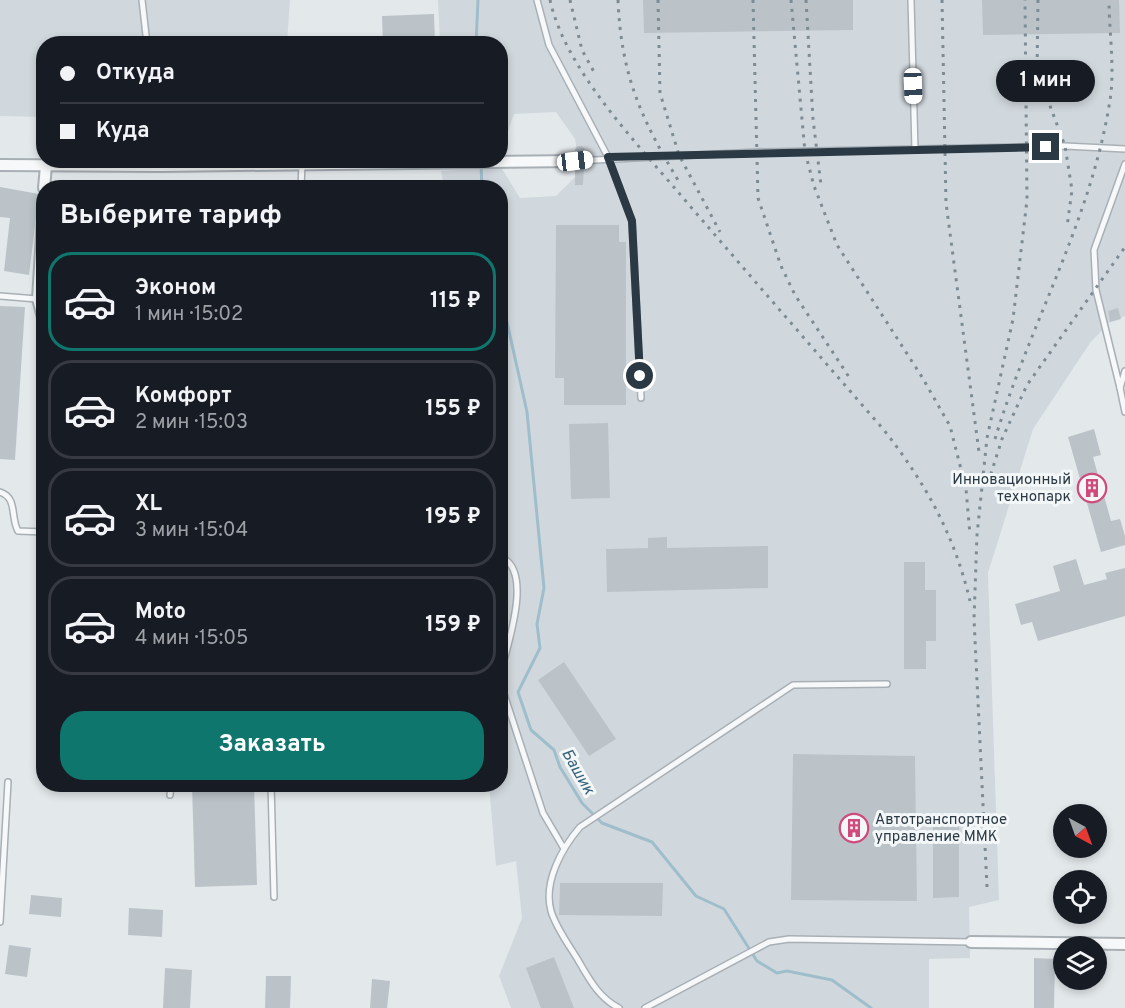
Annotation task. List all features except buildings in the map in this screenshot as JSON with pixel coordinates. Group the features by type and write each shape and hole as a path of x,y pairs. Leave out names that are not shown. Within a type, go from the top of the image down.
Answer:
{"street":[{"path":"508,162 575,161"},
{"path":"0,165 36,166"},
{"path":"971,942 1125,944"}],"lane":[{"path":"142,0 146,36"},
{"path":"537,0 549,45 608,157 632,221 641,398"},
{"path":"911,0 915,150"},
{"path":"575,161 608,157 1065,146 1125,148"},
{"path":"1125,164 1094,250 1096,290 1125,412"},
{"path":"0,296 36,299"},
{"path":"1120,388 1125,371"},
{"path":"0,492 12,501 18,531 36,532"},
{"path":"508,560 516,571 518,585 508,640"},
{"path":"619,1008 607,1002 591,983 551,910 551,882 563,847 579,827 793,685 887,684"},
{"path":"508,706 543,813 563,847"},
{"path":"0,922 8,782"},
{"path":"271,792 274,897"},
{"path":"645,1008 759,946 789,939 971,942"}],"shaded area":[{"path":"0,0 290,0 287,36 36,36 36,117 0,116"},
{"path":"438,0 1125,0 1125,316 1110,322 1090,343 1033,429 988,573 999,900 969,907 970,958 929,959 929,1008 511,1008 499,976 522,918 516,861 496,866 490,792 508,792 508,180 443,180 441,171 502,168 520,198 556,196 575,177 576,146 575,139 556,112 514,114 508,131 508,36 440,36"}],"waterway":[{"name":"Башик","path":"476,36 478,0"},
{"name":"Башик","path":"481,168 482,180"},
{"name":"Башик","path":"508,326 527,412 544,588 537,624 540,648 518,692 531,730 554,750 560,767 582,803 602,823 652,842 696,896 724,909 757,961 777,973 787,971 832,980 871,1008"}],"railway":[{"path":"550,0 558,26 570,51 603,102 884,430 913,470 947,532 970,601"},
{"path":"570,0 582,50 594,72"},
{"path":"618,0 624,52 636,97 655,140 681,185"},
{"path":"658,0 660,93 679,155 720,232"},
{"path":"753,0 758,198 781,266 795,295 851,380"},
{"path":"791,0 805,152 814,186 837,245 922,377 950,426 966,489 970,535"},
{"path":"806,0 813,119 821,185"},
{"path":"942,0 946,203 979,452"},
{"path":"987,887 974,619 977,535 987,438 1013,319 1027,200 1025,0"},
{"path":"1038,0 1037,71 1065,146 1072,190 1067,227"},
{"path":"995,439 1009,397 1075,229 1101,144 1111,88 1109,0"},
{"path":"988,483 1002,439 1027,385 1125,247"}],"place":[{"name":"Инновационный технопарк","path":"1092,488"},
{"name":"Автотранспортное управление ММК","path":"854,828"}],"route":[{"path":"640,376 632,221 608,157 1046,147"}]}
